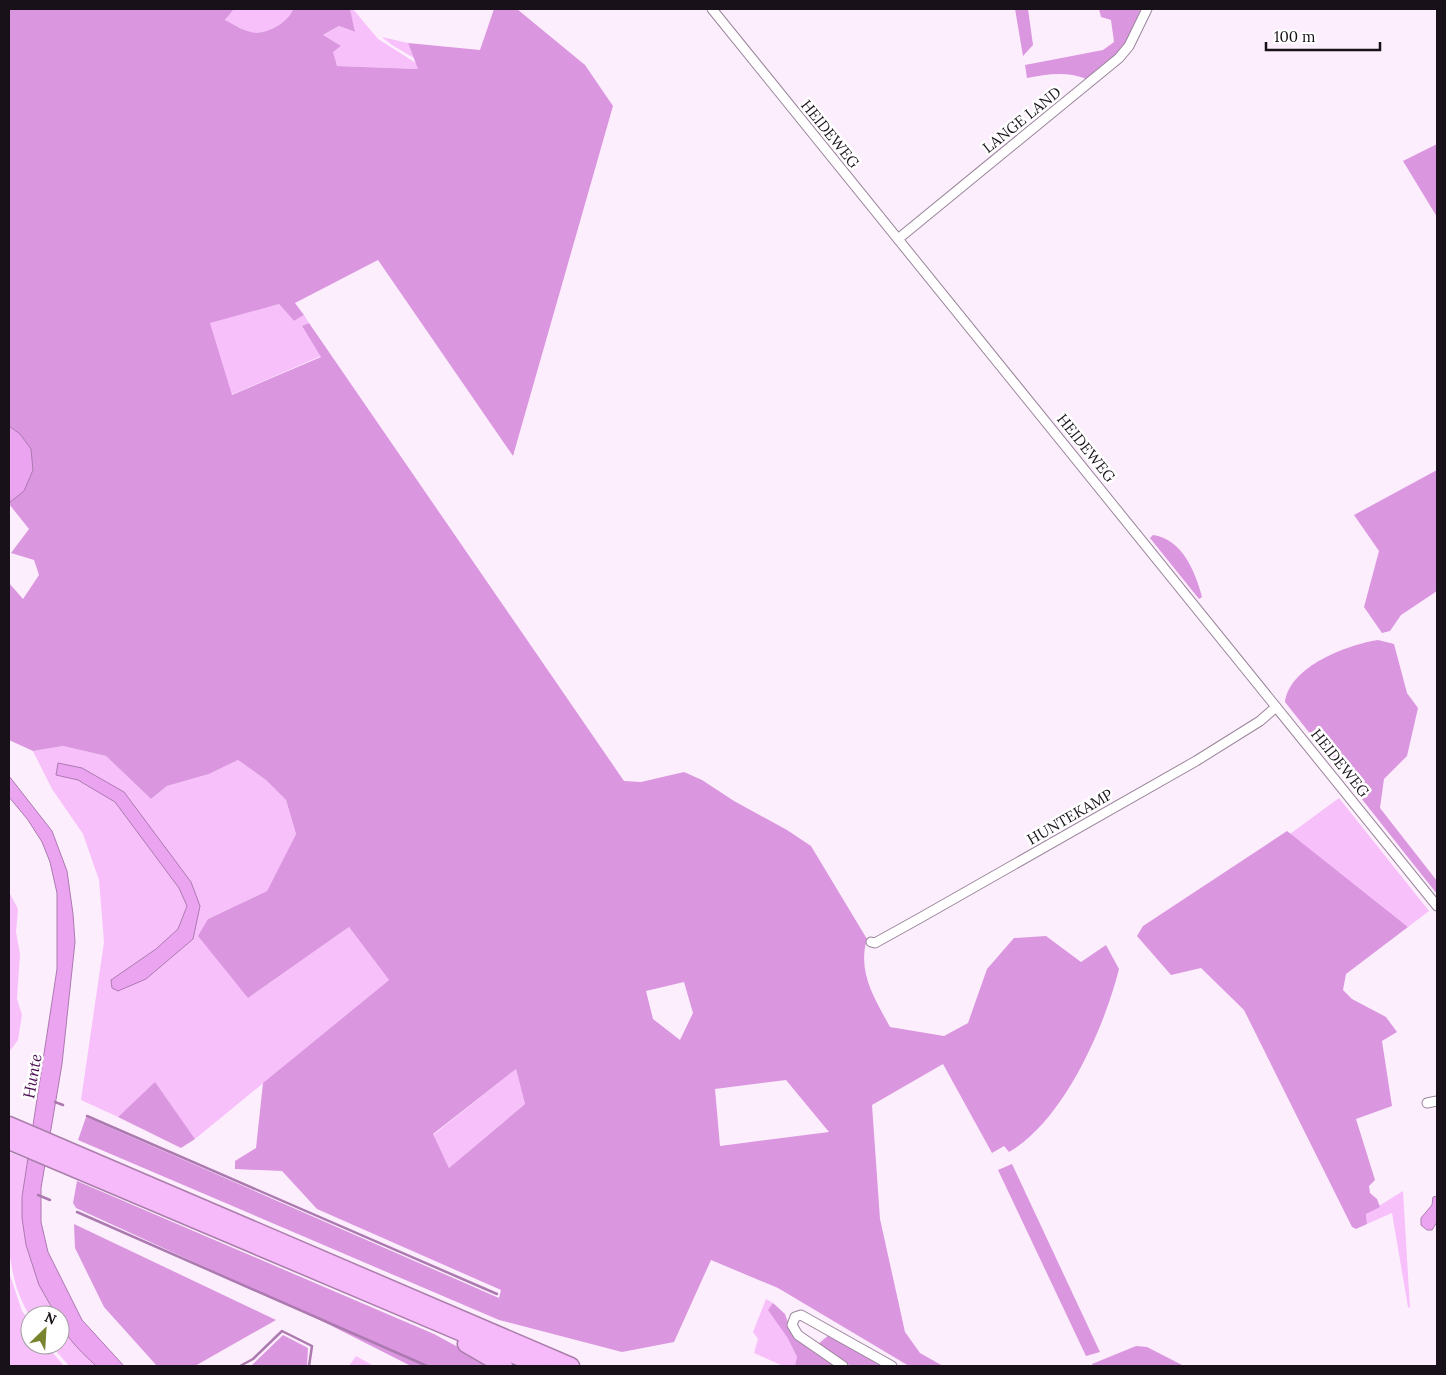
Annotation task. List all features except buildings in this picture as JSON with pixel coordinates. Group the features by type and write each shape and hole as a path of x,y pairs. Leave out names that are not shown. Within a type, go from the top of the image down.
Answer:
{"highway":[{"path":"9,1125 76,1161 540,1366"},
{"path":"9,1141 76,1161 571,1366"},
{"path":"453,1329 466,1345 504,1366"}],"street":[{"name":"HEIDEWEG","path":"712,9 1437,906"},
{"name":"LANGE LAND","path":"898,239 1120,58 1129,46 1147,9"},
{"name":"HUNTEKAMP","path":"871,942 875,943 920,918 1196,761 1260,721 1276,707"},
{"path":"1427,1103 1437,1101"},
{"path":"843,1366 798,1335 792,1326 795,1317 801,1315 892,1366"}],"shaded area":[{"path":"9,9 234,9 225,20 244,30 257,33 269,30 282,23 291,14 293,9 350,9 355,32 339,26 323,35 341,46 333,52 337,66 418,69 408,43 480,50 494,9 517,9 585,65 613,106 513,456 378,260 295,303 304,315 294,321 279,304 210,323 232,395 321,357 302,326 309,323 624,781 641,782 684,772 702,780 811,846 867,939 864,963 866,974 873,996 890,1027 944,1036 968,1023 987,969 1014,938 1046,936 1081,962 1106,945 1119,969 1103,1019 1092,1045 1064,1096 1047,1119 1029,1138 1009,1152 1004,1146 992,1153 943,1064 872,1105 880,1219 905,1332 920,1353 943,1366 909,1366 778,1288 711,1260 674,1342 622,1352 499,1320 78,1140 86,1117 499,1298 501,1290 317,1209 282,1171 235,1169 235,1161 256,1148 263,1083 389,980 349,927 248,998 198,936 208,919 267,891 296,834 286,800 266,780 238,760 209,774 167,786 151,799 106,756 63,746 33,751 9,740 9,583 23,599 39,575 34,560 11,553 29,529 9,504 20,434 9,426","holes":["684,982 693,1013 680,1040 653,1019 646,991","516,1069 525,1104 449,1168 433,1134","786,1080 829,1132 720,1146 715,1089"]},
{"path":"234,9 293,9 287,19 276,27 256,33 247,31 225,20"},
{"path":"350,9 353,9 378,39 416,63 419,69 337,66 332,52 340,47 322,36 339,26 354,32"},
{"path":"1015,9 1028,9 1033,45 1023,56"},
{"path":"1099,9 1141,9 1121,54 1089,80 1066,74 1027,78 1025,65 1103,50 1114,42 1111,20 1101,17"},
{"path":"382,37 408,43 414,58 392,45"},
{"path":"1437,144 1437,217 1403,161"},
{"path":"279,304 294,321 304,315 309,323 302,326 321,356 231,395 209,322"},
{"path":"9,426 20,434 31,449 33,470 24,491 9,503"},
{"path":"1437,470 1437,591 1401,615 1390,631 1382,633 1364,607 1379,551 1354,515"},
{"path":"1153,535 1172,543 1186,558 1202,597 1199,599 1150,538"},
{"path":"1378,640 1394,644 1407,693 1418,708 1407,756 1384,779 1380,808 1437,881 1437,894 1285,702 1289,689 1308,668 1336,652"},
{"path":"63,746 106,756 151,799 167,786 209,774 238,760 266,780 286,800 296,834 267,891 208,919 248,998 349,927 389,980 195,1139 155,1083 118,1117 81,1100 104,942 99,880 83,834 52,789 33,751","holes":["78,780 124,792 200,906 178,929 187,906 180,888 115,802","176,930 118,991 111,980 156,949"]},
{"path":"58,763 82,768 124,792 191,882 200,906 193,939 146,979 118,991 112,988 111,980 156,949 178,929 187,906 179,888 115,802 78,780 56,775"},
{"path":"9,776 52,831 67,871 73,914 75,942 62,1064 41,1188 41,1222 48,1252 82,1320 124,1366 96,1366 73,1343 70,1339 70,1305 50,1305 39,1285 26,1245 22,1218 22,1197 57,969 57,893 50,862 42,842 28,820 9,797"},
{"path":"1339,798 1429,911 1408,927 1290,834"},
{"path":"1287,831 1408,927 1346,974 1343,990 1352,999 1386,1017 1397,1032 1382,1041 1392,1106 1356,1119 1375,1180 1369,1186 1370,1193 1377,1199 1380,1207 1366,1214 1367,1224 1356,1229 1352,1227 1244,1010 1201,968 1171,975 1137,936 1143,926"},
{"path":"9,892 18,909 16,932 20,954 17,999 22,1015 18,1040 9,1052"},
{"path":"516,1069 525,1104 449,1168 433,1135"},
{"path":"155,1082 195,1139 181,1148 118,1117"},
{"path":"9,1152 29,1160 22,1197 26,1245 50,1305 24,1305 20,1298 10,1257 8,1215"},
{"path":"1012,1164 1100,1352 1086,1356 998,1170"},
{"path":"77,1181 434,1334 493,1366 411,1366 316,1318 76,1208 73,1203"},
{"path":"1403,1191 1410,1308 1408,1307 1392,1213 1367,1224 1366,1214"},
{"path":"1437,1196 1437,1222 1432,1230 1427,1230 1421,1225 1421,1218 1432,1205 1433,1197"},
{"path":"74,1224 276,1320 195,1366 157,1366 104,1307 75,1248"},
{"path":"9,1272 20,1305 20,1355 55,1355 64,1366 9,1366"},
{"path":"766,1299 773,1303 769,1310 787,1337 797,1357 795,1366 783,1366 754,1353 758,1339 753,1332"},
{"path":"773,1303 785,1314 791,1331 802,1343 837,1366 795,1366 797,1357 787,1337 768,1310"},
{"path":"283,1335 308,1348 307,1366 251,1366"},
{"path":"829,1335 885,1366 851,1366 818,1344"},
{"path":"70,1338 96,1366 69,1366 60,1355 70,1355"},
{"path":"1136,1346 1147,1347 1184,1366 1093,1366 1092,1364"},
{"path":"356,1356 374,1366 349,1366"}],"waterway":[{"path":"55,1102 63,1105"},
{"path":"87,1116 497,1294"},
{"path":"38,1195 50,1200"},
{"path":"77,1212 427,1366"},
{"path":"240,1366 253,1359 282,1331 312,1346 309,1366"}],"water label":[{"name":"Hunte","path":"32,1076"}]}
